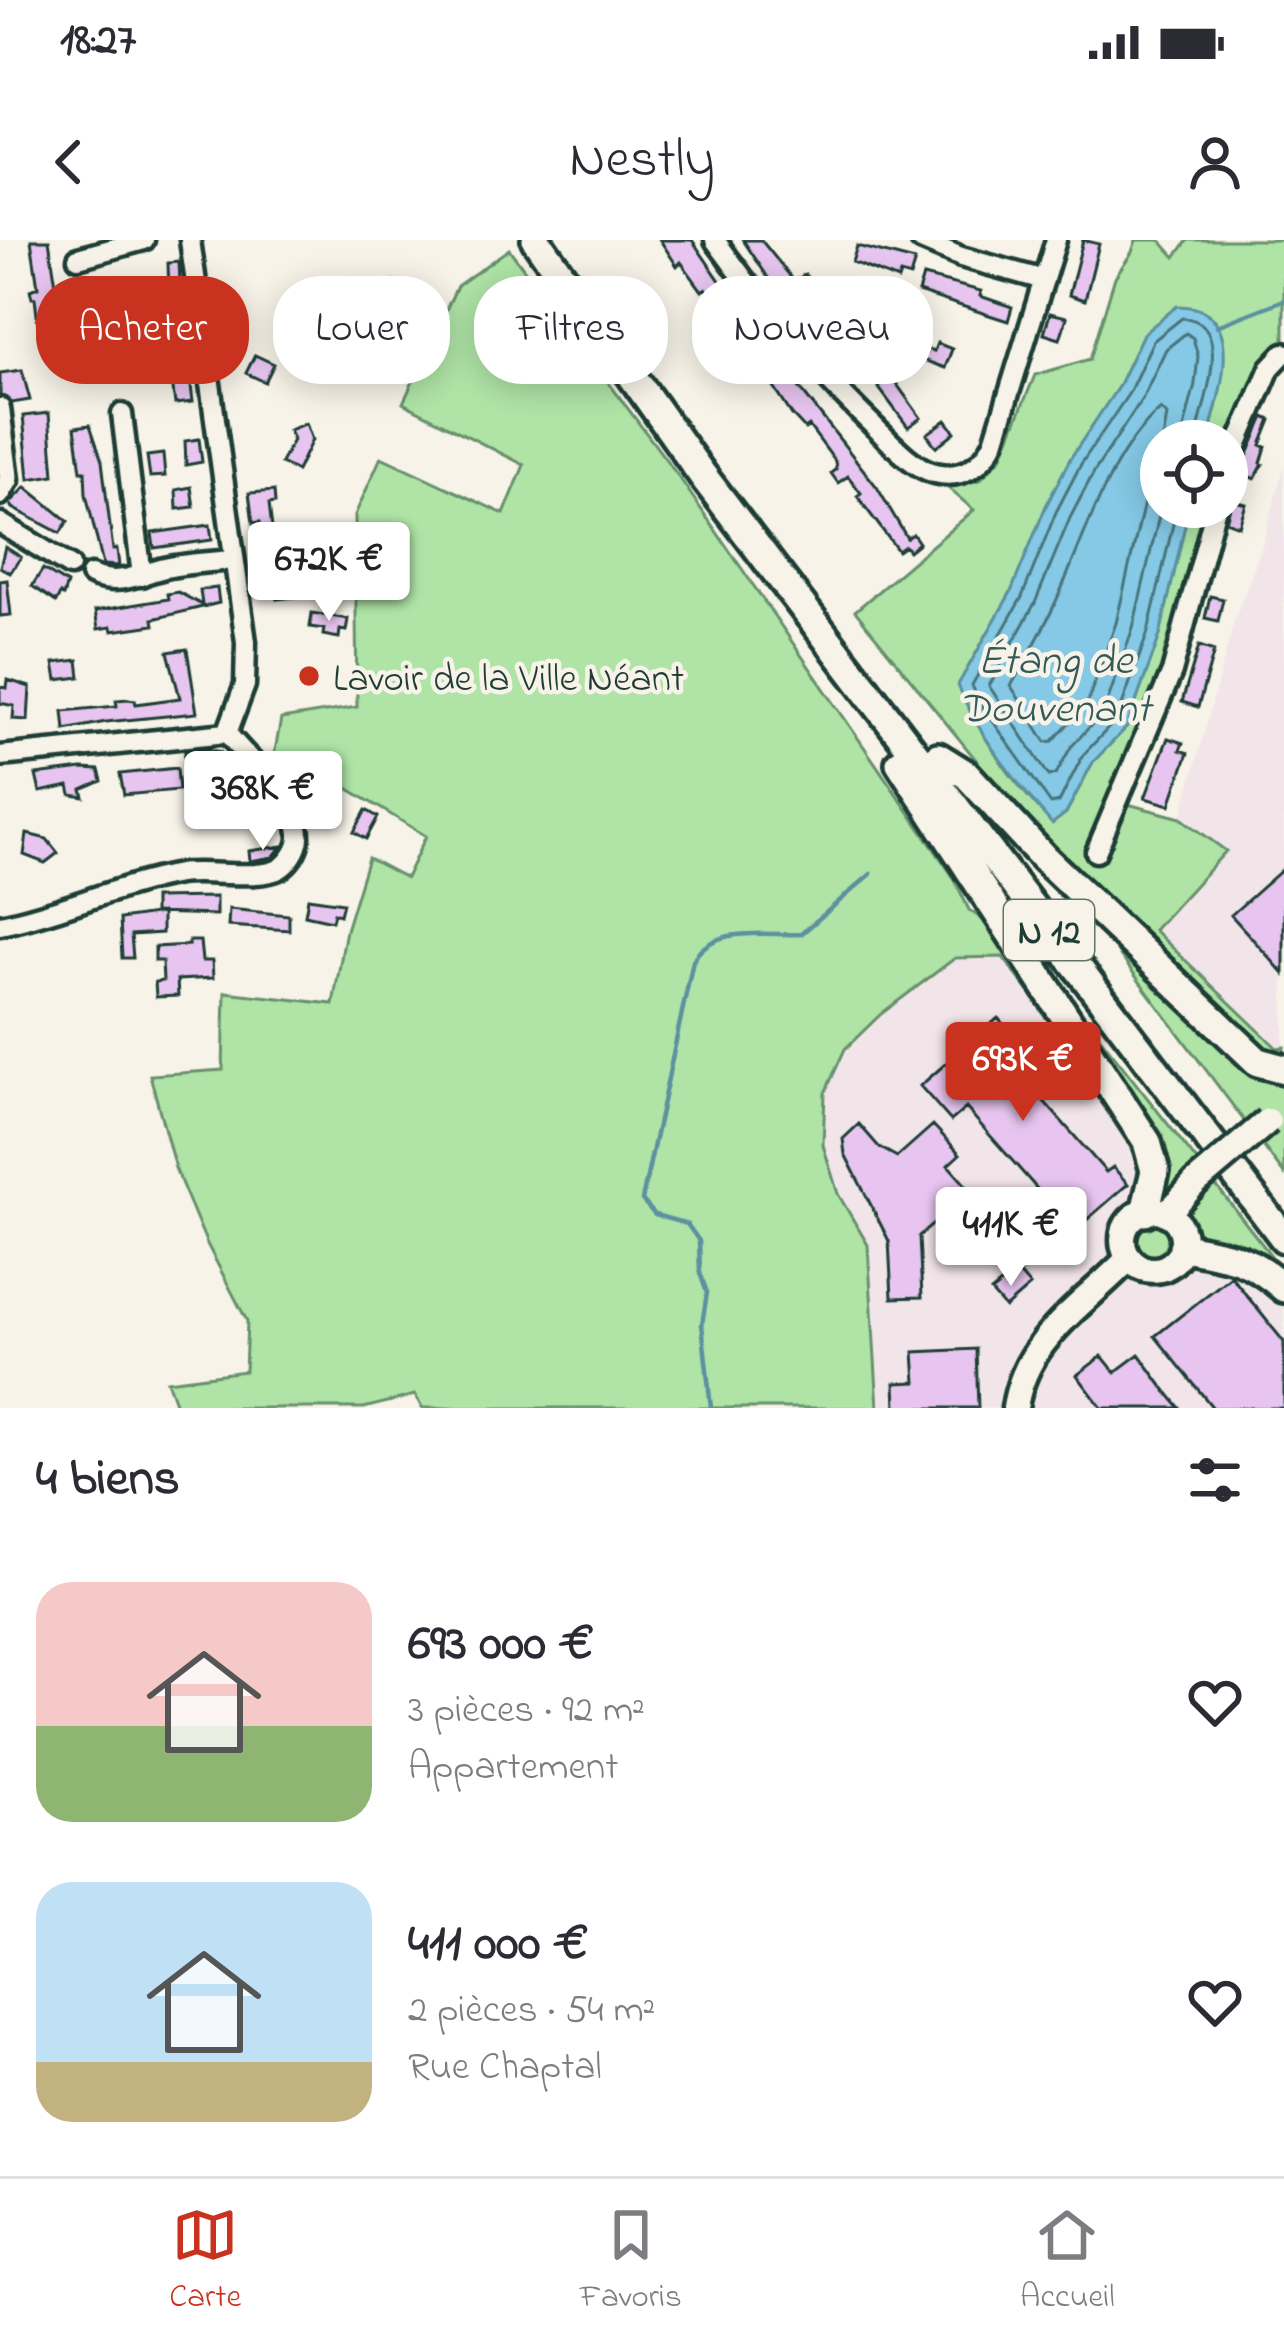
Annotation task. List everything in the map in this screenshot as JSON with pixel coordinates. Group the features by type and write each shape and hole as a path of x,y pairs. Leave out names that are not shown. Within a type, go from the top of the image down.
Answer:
{"highway":[{"name":"N 12","path":"536,240 703,476 1284,1238"},
{"name":"N 12","path":"556,240 715,461 1284,1210"},
{"path":"813,621 839,673 1147,1142 1155,1171 1156,1213"},
{"name":"N 12","path":"938,757 967,775 1044,858 1258,1062 1284,1069"},
{"path":"1183,1246 1240,1257 1284,1288"}],"main road":[{"path":"1156,1213 1182,1231 1183,1246 1173,1263 1156,1270 1141,1268 1129,1258 1125,1231 1136,1216 1156,1213 1276,1115"},
{"path":"1015,1408 1029,1358 1048,1333 1129,1258"}],"street":[{"path":"78,258 144,240"},
{"path":"190,240 246,658 230,690 222,734"},
{"path":"715,240 824,379 894,446 937,474 952,475 974,468 988,454 1056,240"},
{"path":"921,240 961,257 1044,280"},
{"path":"1248,420 1270,368 1284,353"},
{"path":"0,408 9,480 0,495"},
{"path":"122,414 142,576"},
{"path":"0,523 70,566"},
{"path":"1096,851 1172,672 1210,528"},
{"path":"91,574 105,581 142,576 160,568 233,560"},
{"path":"0,756 222,734"},
{"path":"0,925 179,874 233,871 253,875 278,870 292,858 299,838 292,808 222,734"}],"shaded area":[{"path":"1284,466 1284,1047 1277,1049 1154,930 1226,852 1181,818 1235,618"},
{"path":"1003,957 1122,1117 1284,1302 1284,1408 878,1408 868,1245 838,1194 823,1145 825,1093 845,1049 880,1014 955,958"}],"green space":[{"path":"1136,240 1160,240 1175,257 1188,240 1284,240 1284,341 1256,377 1237,420 1213,420 1223,366 1215,320 1143,334 1118,387 1070,459 1011,592 958,685 999,759 1053,823 1066,813 1093,762 1127,727 1160,635 1184,528 1202,528 1158,688 1112,800 1181,818 1226,851 1154,930 1277,1048 1284,1047 1284,1174 1101,930 1034,831 855,611 974,510 948,488 980,480 1001,458 1035,375 1090,359 1115,277"},
{"path":"509,249 529,276 474,276 474,384 610,384 679,477 954,878 969,910 1036,956 1284,1272 1284,1302 1271,1287 1207,1244 1159,1198 1122,1117 1003,957 955,958 881,1014 845,1049 825,1093 823,1145 838,1194 868,1245 878,1408 422,1408 415,1395 364,1408 177,1408 167,1381 245,1371 247,1321 175,1168 150,1075 223,1070 225,992 333,1004 346,930 368,858 406,878 426,836 326,775 274,756 281,719 357,707 355,515 381,457 504,514 524,465 403,403 412,384 450,384 450,301 457,286"},
{"path":"1153,1224 1165,1228 1169,1240 1165,1252 1153,1256 1141,1252 1137,1240 1141,1228"}],"water":[{"name":"Étang de Douvenant","path":"1177,306 1200,310 1215,321 1224,357 1218,402 1213,420 1140,420 1140,528 1184,528 1160,635 1127,727 1093,762 1066,813 1052,824 987,740 958,685 1011,592 1070,459 1118,387 1143,334"}],"building":[{"path":"31,240 49,240 55,276 36,276"},
{"path":"660,240 692,240 717,276 692,277 681,262 677,266"},
{"path":"743,240 761,240 790,276 767,276"},
{"path":"1083,240 1099,244 1085,300 1069,295"},
{"path":"857,246 915,261 910,276 888,276 852,262"},
{"path":"179,262 180,276 168,276 168,263"},
{"path":"933,279 981,291 980,296 1012,307 1008,321 933,297"},
{"path":"1050,313 1067,317 1060,339 1044,334"},
{"path":"937,343 952,349 945,368 933,364"},
{"path":"255,355 273,364 265,382 249,374"},
{"path":"22,370 30,400 12,403 0,395 0,373"},
{"path":"172,384 191,384 193,402 175,404"},
{"path":"772,384 797,384 877,487 907,538 913,534 919,543 909,551 905,546 898,551 857,496 861,493 848,476 838,483 831,473 835,461 809,426 805,429"},
{"path":"876,384 897,384 921,418 908,427"},
{"path":"49,413 54,475 29,479 23,416"},
{"path":"1264,417 1271,420 1261,445 1266,447 1263,464 1255,479 1248,476 1248,454"},
{"path":"946,420 955,432 936,447 927,434"},
{"path":"306,423 312,440 297,471 281,463 293,440 289,430"},
{"path":"90,425 102,461 119,566 103,565 85,471 81,471 75,427"},
{"path":"199,439 202,462 186,465 185,441"},
{"path":"163,454 165,476 150,477 147,456"},
{"path":"26,487 68,521 60,533 13,508 10,503"},
{"path":"191,487 194,507 177,509 176,490"},
{"path":"274,491 275,503 269,504 273,536 283,535 284,546 288,544 296,560 288,561 294,597 277,599 273,567 264,549 260,522 253,523 249,493"},
{"path":"210,525 212,540 154,548 152,533"},
{"path":"5,547 21,557 10,573 0,567"},
{"path":"43,569 67,584 56,602 32,586"},
{"path":"7,580 11,615 0,616 0,581"},
{"path":"217,588 219,603 153,619 154,625 98,629 95,611 168,599 167,594 178,592 202,605 200,590"},
{"path":"1210,596 1223,599 1218,621 1205,618"},
{"path":"312,613 348,619 346,631 340,630 339,638 323,635 324,629 310,627"},
{"path":"1199,646 1214,651 1198,707 1182,702"},
{"path":"187,649 197,713 65,730 63,711 117,706 116,700 135,700 136,704 180,698 168,652"},
{"path":"78,660 80,677 57,680 54,663"},
{"path":"8,680 30,687 28,720 13,719 14,706 0,703 0,687 7,688"},
{"path":"1168,738 1183,743 1180,750 1188,753 1170,805 1145,798"},
{"path":"185,751 220,752 218,761 227,762 223,776 184,765"},
{"path":"177,768 179,790 124,795 120,774"},
{"path":"99,770 102,781 82,790 84,797 71,795 69,786 40,792 36,775"},
{"path":"303,774 314,778 309,794 324,802 320,811 304,806 289,783 297,789"},
{"path":"232,800 237,822 214,827 211,811"},
{"path":"366,810 378,817 366,839 354,832"},
{"path":"27,834 47,839 58,853 45,863 24,855"},
{"path":"282,846 273,857 250,861 249,851"},
{"path":"1284,868 1284,974 1231,915"},
{"path":"216,897 216,915 154,913 154,898"},
{"path":"308,898 343,903 340,915 334,913 332,921 305,915"},
{"path":"229,909 289,915 289,930 228,926"},
{"path":"162,913 162,933 131,935 133,958 122,958 120,919"},
{"path":"189,941 200,941 202,961 212,961 213,978 177,980 178,996 156,997 155,982 163,981 162,961 155,961 155,947 189,945"},
{"path":"998,1018 1029,1053 1013,1066 1106,1172 1113,1167 1128,1184 1074,1231 966,1108 951,1121 920,1086"},
{"path":"859,1124 879,1147 897,1157 933,1125 960,1154 948,1165 972,1192 919,1236 922,1297 892,1298 889,1241 845,1154 843,1139"},
{"path":"1017,1271 1030,1286 1005,1308 991,1292"},
{"path":"1231,1276 1284,1342 1284,1408 1213,1408 1155,1336"},
{"path":"976,1349 978,1408 896,1408 895,1383 916,1382 914,1352"},
{"path":"1139,1354 1180,1408 1102,1408 1077,1375 1102,1356 1115,1372"}],"waterway":[{"path":"1217,326 1284,300"},
{"path":"711,1408 702,1324 707,1293 700,1273 699,1241 687,1224 655,1215 642,1200 693,961 702,949 726,937 801,934 871,874"}],"place":[{"name":"Lavoir de la Ville Néant","path":"309,676"}]}
